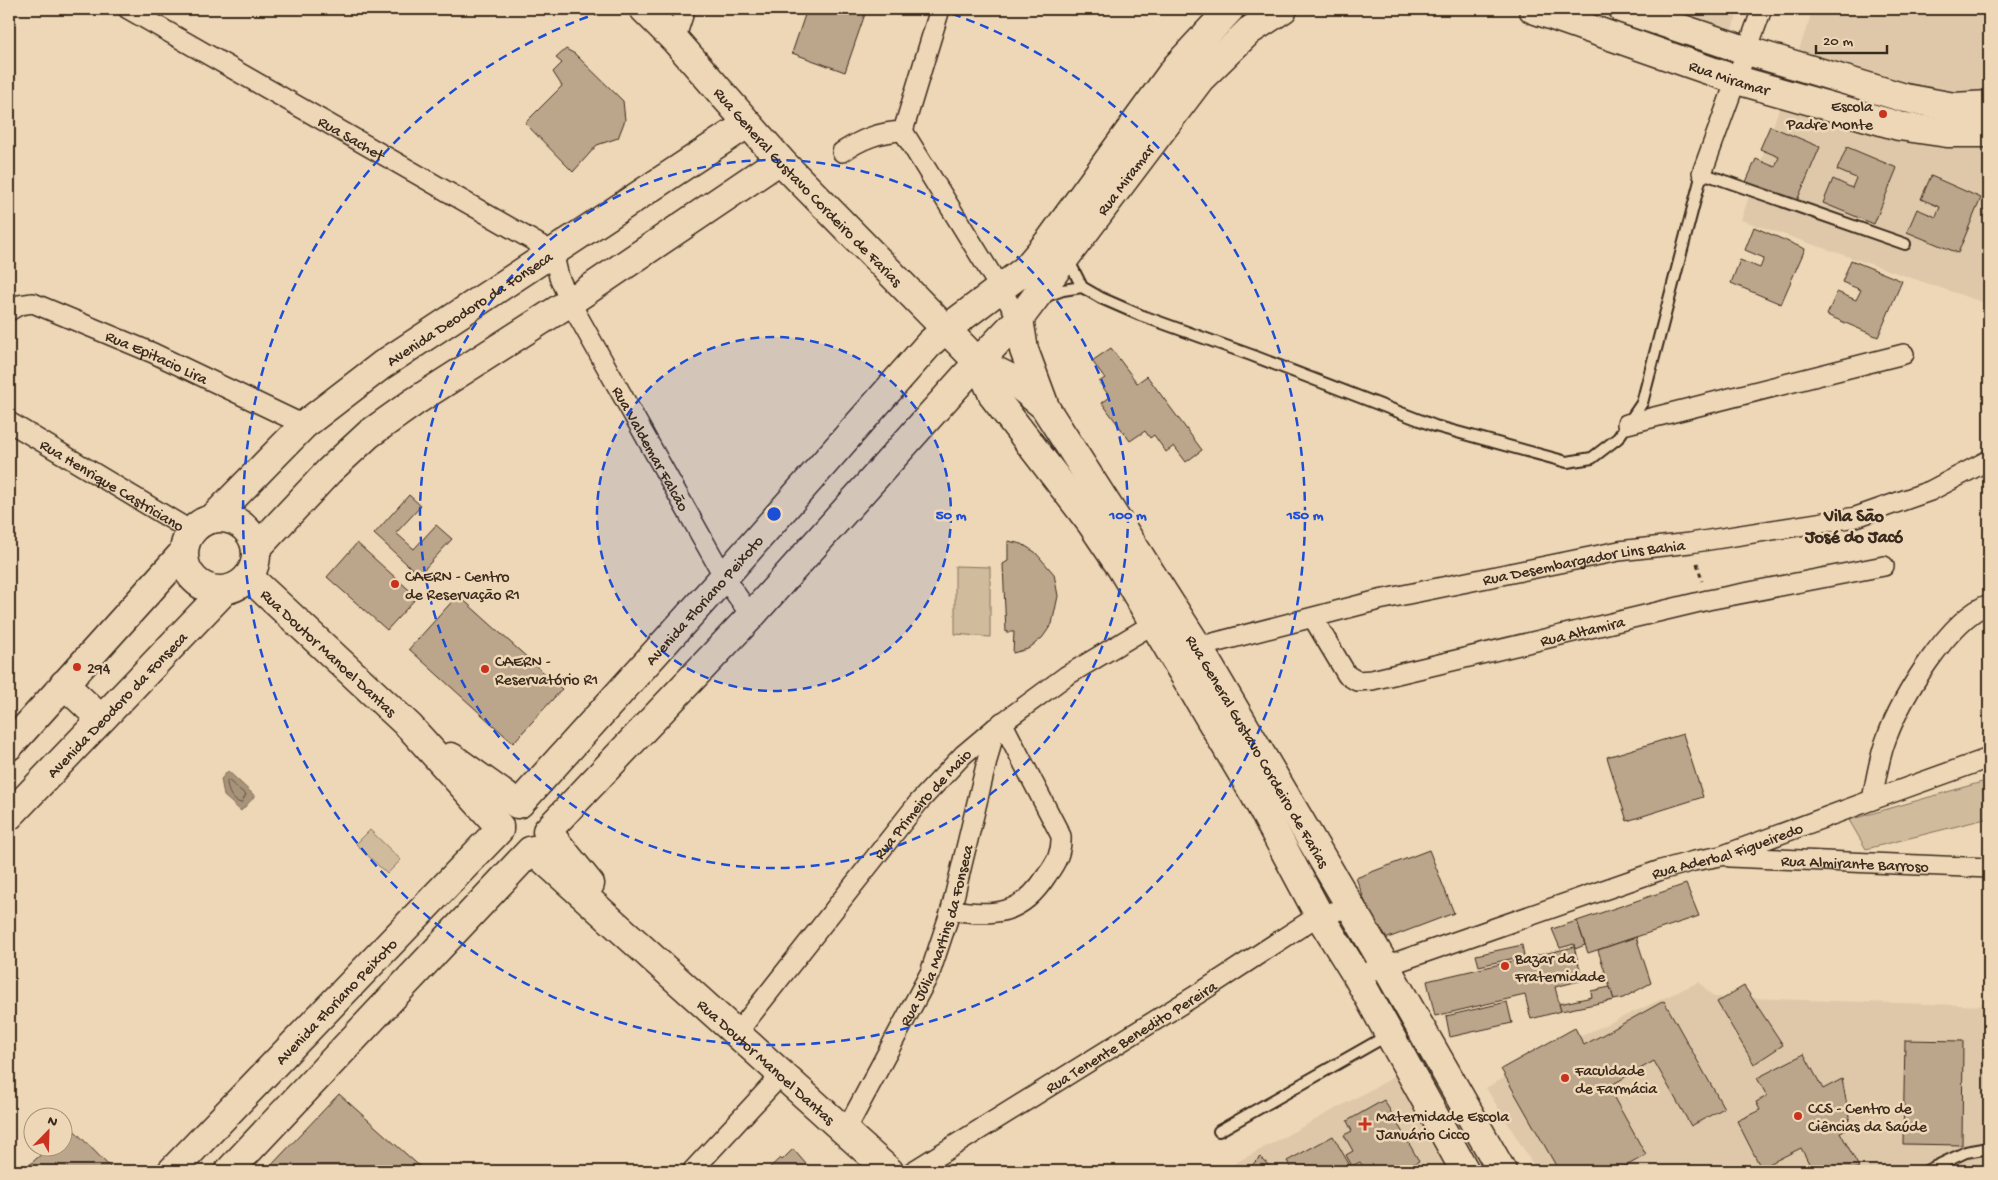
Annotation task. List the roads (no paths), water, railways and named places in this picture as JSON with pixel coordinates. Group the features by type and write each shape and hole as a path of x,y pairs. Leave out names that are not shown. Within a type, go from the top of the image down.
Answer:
{"main road":[{"name":"Rua General Gustavo Cordeiro de Farias","path":"644,9 675,40 780,160 978,362 1010,378 1044,406 1186,652 1386,967 1502,1171"},
{"name":"Rua Miramar","path":"946,329 1025,270 1051,239 1177,66 1230,9"},
{"name":"Rua Miramar","path":"978,362 1026,310 1200,79 1249,31 1283,9"},
{"name":"Rua Miramar","path":"1533,9 1737,80 1900,126 1947,133 1989,133"},
{"name":"Rua Miramar","path":"1622,9 1748,51 1904,98 1954,107 1989,105"},
{"name":"Avenida Deodoro da Fonseca","path":"9,746 195,534 304,426 382,365 556,264 747,124"},
{"path":"256,549 329,471 369,434 414,402 570,302 780,160"},
{"path":"1026,310 1024,350 1044,406"},
{"name":"Avenida Floriano Peixoto","path":"518,804 724,577 924,351 946,329"},
{"name":"Rua General Gustavo Cordeiro de Farias","path":"978,362 994,397 1091,523 1120,566 1153,624 1186,652 1256,797 1319,916 1357,976 1465,1171"},
{"path":"229,1171 751,616 978,362"},
{"path":"223,518 235,521 245,528 253,538 256,549 255,564 249,576 238,586 224,591 211,590 200,585 190,576 185,565 195,534 223,518"},
{"name":"Rua Doutor Manoel Dantas","path":"249,576 410,727 499,828"},
{"name":"Avenida Deodoro da Fonseca","path":"9,816 224,591"},
{"path":"64,684 102,719"},
{"name":"Rua Doutor Manoel Dantas","path":"410,727 518,804"},
{"path":"518,804 527,804 540,810 545,816 540,840 523,852 509,848 500,837 499,828 504,812 509,807 518,804"},
{"name":"Avenida Floriano Peixoto","path":"172,1171 499,828"},
{"name":"Rua Doutor Manoel Dantas","path":"540,840 644,951 889,1171"}],"street":[{"name":"Rua Sachet","path":"128,9 556,264"},
{"path":"675,40 685,9"},
{"path":"940,9 903,131 1000,289 1026,310"},
{"path":"1702,173 1762,9"},
{"path":"842,152 868,136 885,132 903,131"},
{"name":"Rua Valdemar Falcão","path":"556,264 570,302 724,577 751,616"},
{"name":"Rua Epitacio Lira","path":"9,311 19,304 33,303 153,353 304,426"},
{"path":"1627,424 1904,354"},
{"name":"Rua Henrique Castriciano","path":"9,422 195,534"},
{"name":"Rua Desembargador Lins Bahia","path":"1186,652 1379,600 1609,553 1690,543 1856,516 1930,491 1989,460"},
{"name":"Rua Altamira","path":"1313,618 1347,675 1357,681 1372,680 1708,600 1884,566"},
{"path":"1872,800 1886,739 1902,702 1925,666 1950,635 1979,608 1989,604"},
{"name":"Rua Primeiro de Maio","path":"737,1033 918,803 963,755 999,725 1066,676 1153,624"},
{"path":"950,910 983,914 1000,912 1014,907 1029,898 1043,882 1058,859 1061,836 999,725"},
{"name":"Rua Júlia Martins da Fonseca","path":"845,1132 930,973 950,910 999,725"},
{"name":"Rua Aderbal Figueiredo","path":"1357,976 1661,870 1721,856 1989,758"},
{"name":"Rua Almirante Barroso","path":"1721,856 1989,868"},
{"name":"Rua Tenente Benedito Pereira","path":"913,1171 1201,992 1319,916 1350,908"},
{"path":"692,1171 781,1076"}],"lane":[{"path":"1067,256 1082,287 1100,298 1140,315 1251,355 1435,426 1567,462 1592,458 1618,438 1642,403 1702,173 1905,244"},
{"path":"1026,310 1063,290 1082,287"},
{"path":"1219,1131 1389,1034"},
{"path":"1926,1171 1966,1152 1989,1148"}],"water":[{"path":"228,771 255,796 241,811 224,796 221,779"}],"place":[{"name":"Escola Padre Monte","path":"1883,114"},
{"name":"CAERN - Centro de Reservação R1","path":"395,584"},
{"name":"294","path":"77,667"},
{"name":"CAERN - Reservatório R1","path":"485,669"},
{"name":"Bazar da Fraternidade","path":"1505,966"},
{"name":"Faculdade de Farmácia","path":"1565,1078"},
{"name":"CCS - Centro de Ciências da Saúde","path":"1798,1116"},
{"name":"Maternidade Escola Januário Cicco","path":"1365,1124"}],"district":[{"name":"Vila São José do Jacó","path":"1854,525"}]}
